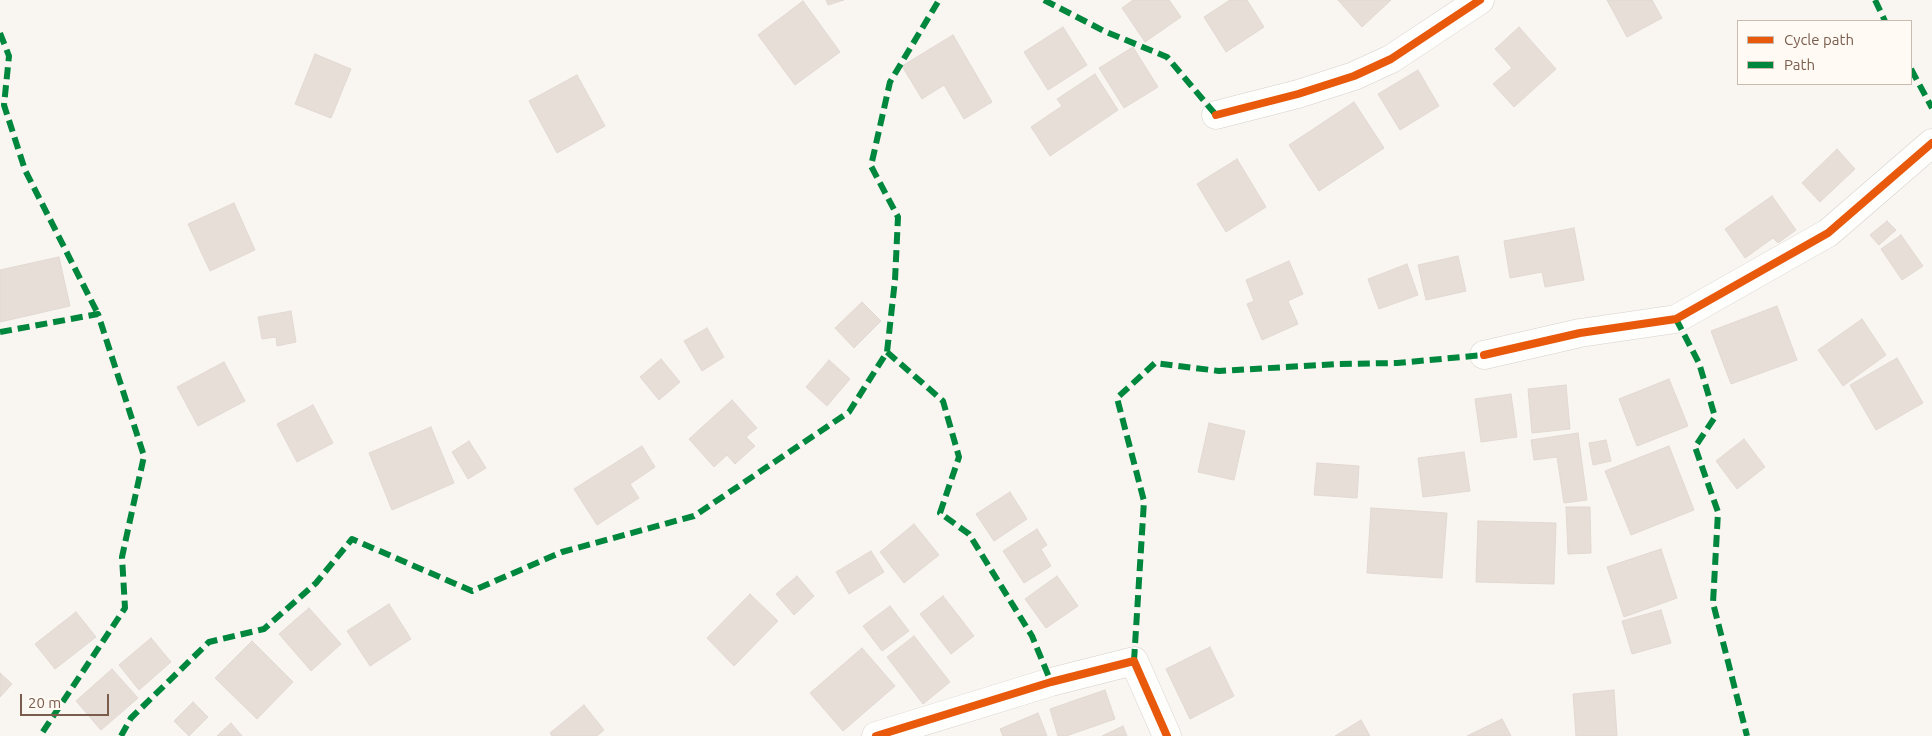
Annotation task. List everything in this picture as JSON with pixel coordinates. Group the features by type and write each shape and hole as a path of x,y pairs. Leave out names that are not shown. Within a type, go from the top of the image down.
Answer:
{"street":[{"path":"1216,115 1298,94 1354,76 1390,59 1480,0"},
{"path":"1484,356 1580,333 1676,319 1828,233 1932,143"},
{"path":"876,736 1050,682 1134,661 1167,736"}],"building":[{"path":"826,0 844,0 828,5"},
{"path":"1133,0 1169,0 1181,17 1145,42 1122,8"},
{"path":"1230,0 1247,0 1264,27 1226,52 1204,17"},
{"path":"1338,0 1391,0 1362,27"},
{"path":"1607,0 1652,0 1662,18 1627,37"},
{"path":"803,1 840,52 795,85 758,35"},
{"path":"1063,27 1087,65 1048,90 1024,52"},
{"path":"1519,27 1556,69 1514,107 1493,84 1512,68 1495,49"},
{"path":"953,35 992,102 964,119 944,85 922,99 902,66"},
{"path":"1133,47 1158,87 1124,108 1099,68"},
{"path":"315,54 351,69 331,118 295,104"},
{"path":"1418,70 1439,106 1400,130 1378,94"},
{"path":"1095,74 1118,110 1050,156 1031,127 1062,106 1057,99"},
{"path":"577,75 605,126 557,153 529,101"},
{"path":"1354,102 1384,148 1319,191 1289,145"},
{"path":"1837,149 1855,169 1820,202 1802,183"},
{"path":"1237,159 1266,207 1226,232 1197,184"},
{"path":"1772,196 1796,230 1778,243 1773,238 1745,258 1725,229"},
{"path":"234,203 255,250 210,271 188,224"},
{"path":"1887,221 1896,230 1879,245 1870,235"},
{"path":"1574,228 1584,280 1545,287 1542,272 1510,278 1504,241"},
{"path":"1901,235 1923,266 1902,280 1881,249"},
{"path":"1458,256 1466,291 1426,300 1418,265"},
{"path":"59,257 70,306 0,322 0,270"},
{"path":"1289,261 1303,294 1288,301 1298,324 1262,340 1247,304 1254,301 1246,280"},
{"path":"1407,264 1418,295 1379,309 1368,279"},
{"path":"862,302 881,321 854,348 835,328"},
{"path":"1777,306 1797,360 1731,384 1711,331"},
{"path":"291,311 296,342 277,346 276,337 262,339 258,317"},
{"path":"1862,319 1886,355 1843,386 1818,350"},
{"path":"707,328 724,357 702,371 684,341"},
{"path":"1897,358 1923,403 1876,430 1850,385"},
{"path":"661,359 680,382 659,400 640,377"},
{"path":"829,360 850,379 827,406 806,387"},
{"path":"224,362 245,401 198,426 177,387"},
{"path":"1669,379 1688,426 1637,446 1619,399"},
{"path":"1566,385 1570,429 1532,433 1528,389"},
{"path":"1511,394 1517,437 1481,442 1475,399"},
{"path":"732,400 757,428 746,437 755,446 735,464 727,455 714,467 689,439"},
{"path":"313,405 333,443 297,462 277,424"},
{"path":"1209,423 1245,431 1234,480 1198,472"},
{"path":"431,427 454,483 392,510 369,453"},
{"path":"1578,433 1587,500 1564,503 1557,457 1534,460 1531,440"},
{"path":"1744,439 1765,467 1737,489 1716,461"},
{"path":"1606,440 1611,461 1593,465 1589,443"},
{"path":"469,441 486,468 468,479 452,452"},
{"path":"642,446 655,467 630,484 639,498 597,525 574,489"},
{"path":"1669,446 1694,510 1631,535 1605,471"},
{"path":"1464,452 1470,491 1423,497 1418,458"},
{"path":"1317,463 1359,466 1357,498 1314,495"},
{"path":"1010,492 1027,519 994,541 976,514"},
{"path":"1566,507 1590,507 1591,553 1568,554"},
{"path":"1371,508 1447,513 1442,578 1367,573"},
{"path":"1478,521 1556,523 1554,584 1476,582"},
{"path":"914,524 939,555 904,583 880,552"},
{"path":"1037,529 1047,545 1041,549 1051,566 1024,583 1003,551"},
{"path":"1661,549 1677,598 1624,617 1607,567"},
{"path":"871,551 884,572 849,594 836,572"},
{"path":"797,576 814,596 794,615 776,594"},
{"path":"1057,576 1078,606 1046,628 1025,599"},
{"path":"750,594 778,621 734,666 707,638"},
{"path":"943,596 974,636 951,654 920,614"},
{"path":"389,604 411,639 370,666 347,631"},
{"path":"890,606 909,631 882,651 863,626"},
{"path":"309,608 341,644 311,671 279,634"},
{"path":"1661,610 1671,643 1632,654 1622,621"},
{"path":"76,612 96,637 55,669 35,644"},
{"path":"914,636 950,682 923,704 887,657"},
{"path":"151,638 171,662 139,690 119,665"},
{"path":"252,641 293,682 257,719 215,678"},
{"path":"1210,647 1234,696 1190,719 1166,669"},
{"path":"862,648 895,686 843,731 810,693"},
{"path":"112,669 138,698 101,730 76,701"},
{"path":"0,673 12,684 0,697"},
{"path":"1105,690 1115,719 1066,736 1058,736 1050,709"},
{"path":"1614,690 1617,736 1576,736 1573,694"},
{"path":"193,702 208,717 189,736 174,721"},
{"path":"584,705 604,730 597,736 552,736 550,733"},
{"path":"1038,713 1047,736 1003,736 1000,729"},
{"path":"1502,719 1511,736 1467,736"},
{"path":"1361,720 1370,736 1335,736"},
{"path":"231,723 242,736 217,736"},
{"path":"1123,726 1127,736 1102,736"}],"marked path":[{"path":"121,736 131,718 209,642 264,629 316,583 352,539 472,591 562,552 694,516 849,412 887,352 895,280 898,217 871,166 890,82 939,0"},
{"path":"1044,0 1104,31 1167,57 1216,115"},
{"path":"1875,0 1885,20"},
{"path":"0,33 9,56 4,105 25,170 98,314"},
{"path":"1912,71 1932,108"},
{"path":"0,332 98,314 144,456 122,557 125,608 40,736"},
{"path":"1676,319 1699,363 1715,417 1695,447 1718,512 1713,603 1747,736"},
{"path":"887,352 943,401 959,457 940,513 969,534 1032,636 1051,682"},
{"path":"1134,661 1144,501 1117,398 1155,363 1219,371 1338,364 1397,363 1484,355"}],"cycle path":[{"path":"1216,115 1298,94 1354,76 1391,59 1480,0"},
{"path":"1484,355 1580,333 1676,319 1828,233 1932,143"},
{"path":"876,736 1051,682 1134,661 1167,736"}]}
